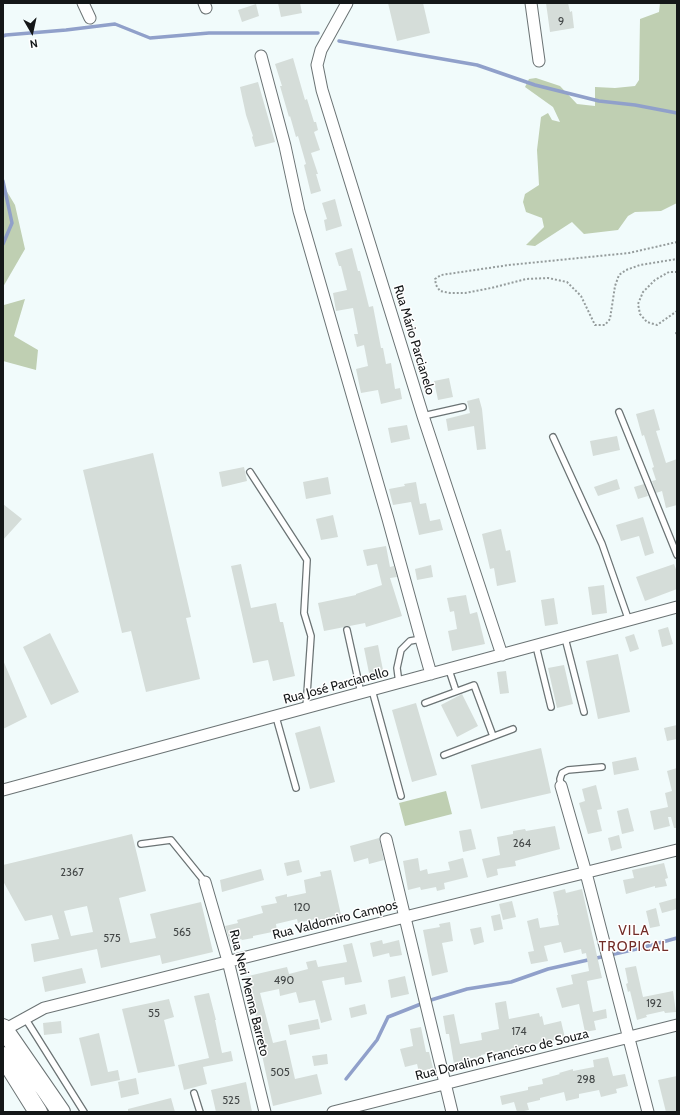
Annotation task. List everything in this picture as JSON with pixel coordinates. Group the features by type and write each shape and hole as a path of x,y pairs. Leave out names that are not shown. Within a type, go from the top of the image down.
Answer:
{"highway":[{"path":"4,1029 61,1112"},
{"path":"3,1056 38,1112"},
{"path":"32,1070 56,1112"}],"street":[{"path":"84,3 90,18"},
{"name":"Rua Mário Parcianelo","path":"347,3 321,50 317,65 322,90 422,416 502,655"},
{"path":"531,3 539,61"},
{"path":"262,56 285,146 299,211 432,674"},
{"name":"Rua José Parcianello","path":"3,790 677,607"},
{"path":"561,786 586,873 648,1112"},
{"path":"386,839 452,1112"},
{"name":"Rua Valdomiro Campos","path":"4,1029 44,1008 677,850"},
{"name":"Rua Neri Menna Barreto","path":"205,882 228,961 264,1112"},
{"name":"Rua Doralino Francisco de Souza","path":"333,1112 677,1025"}],"lane":[{"path":"422,416 464,407"},
{"path":"619,412 677,555"},
{"path":"553,438 602,544 629,620"},
{"path":"250,472 307,560 304,612 311,636 306,708"},
{"path":"347,630 401,796"},
{"path":"565,638 584,712"},
{"path":"399,683 397,668 401,650 410,641 421,639"},
{"path":"536,646 551,707"},
{"path":"449,670 456,691"},
{"path":"425,703 474,685 493,736"},
{"path":"276,717 296,788"},
{"path":"444,755 512,729"},
{"path":"561,786 560,779 562,773 568,770 602,767"},
{"path":"141,844 171,840 205,882"},
{"path":"25,1018 84,1112"},
{"path":"194,1093 200,1112"}],"path":[{"path":"677,242 629,253 509,265 441,275 435,279 436,285 440,291 450,294 465,293 526,279 548,278 567,282 581,296 595,325 605,325 610,319 615,286 619,275 626,270 640,265 677,259"},
{"path":"677,272 670,272 655,280 643,292 638,304 640,314 647,322 657,326 677,311"}],"green space":[{"path":"660,3 677,3 677,203 661,211 635,212 628,216 618,230 584,234 572,222 535,246 526,245 544,227 542,218 526,212 523,202 525,194 539,185 537,150 541,117 548,113 552,120 560,122 553,107 525,87 529,79 536,78 560,86 577,104 595,106 595,87 615,88 635,86 639,80 640,19 659,12"},
{"path":"3,185 15,205 25,249 3,287"},
{"path":"25,299 14,336 38,350 36,370 3,361 3,303 4,305"},
{"path":"446,791 452,814 405,826 399,803"}],"building":[{"path":"278,3 300,3 302,13 281,17"},
{"path":"388,3 423,3 430,33 397,41"},
{"path":"546,3 568,3 570,12 572,11 574,28 550,32"},
{"path":"256,4 259,16 242,22 238,10"},
{"path":"293,58 305,100 307,99 318,130 314,132 320,150 311,153 318,174 316,174 321,191 311,194 304,165 306,164 298,136 296,137 290,116 289,117 275,64"},
{"path":"258,82 275,142 255,147 240,87"},
{"path":"335,199 342,226 326,231 324,220 327,219 322,203"},
{"path":"352,248 358,271 360,271 369,307 373,306 381,348 383,348 386,364 391,363 395,389 400,388 402,399 381,404 378,390 361,393 356,369 368,366 364,345 357,347 354,334 358,334 353,308 336,311 333,293 347,290 341,266 339,266 335,253"},
{"path":"449,378 453,397 438,400 434,381"},
{"path":"479,398 482,409 486,449 477,450 474,426 448,431 446,419 470,413 467,401"},
{"path":"654,409 660,430 656,431 666,463 677,459 677,505 666,508 662,491 656,493 652,481 656,480 652,468 654,467 644,435 642,436 636,414"},
{"path":"407,425 410,439 391,443 388,428"},
{"path":"617,436 620,450 593,456 590,441"},
{"path":"153,453 191,617 186,618 200,679 146,692 131,631 122,633 83,470"},
{"path":"244,467 247,481 222,487 219,472"},
{"path":"328,477 331,494 306,499 303,482"},
{"path":"617,479 620,489 598,496 594,487"},
{"path":"416,482 420,504 426,503 430,521 440,519 443,530 419,535 411,502 393,505 389,489"},
{"path":"644,484 648,496 638,499 634,487"},
{"path":"3,504 22,519 3,540"},
{"path":"333,515 338,537 321,540 316,519"},
{"path":"643,517 654,553 645,556 639,536 621,541 616,525"},
{"path":"501,529 506,551 510,550 516,582 497,586 494,568 490,569 482,534"},
{"path":"386,546 390,567 394,566 397,577 390,578 402,616 366,627 365,623 324,631 318,603 356,595 382,585 377,564 367,566 363,550"},
{"path":"241,564 251,608 276,603 280,622 283,622 295,676 273,681 268,660 253,663 231,566"},
{"path":"674,564 677,572 677,589 645,601 636,577"},
{"path":"431,565 433,577 417,580 415,569"},
{"path":"604,585 607,613 592,615 588,587"},
{"path":"466,595 470,614 477,612 485,644 452,651 448,631 457,629 454,611 450,612 447,598"},
{"path":"554,598 558,624 545,626 541,600"},
{"path":"668,627 673,644 662,647 658,630"},
{"path":"50,633 79,692 51,705 23,647"},
{"path":"634,634 639,649 630,652 625,637"},
{"path":"378,645 383,670 369,673 364,648"},
{"path":"618,654 630,712 598,719 586,661"},
{"path":"3,660 27,717 3,729"},
{"path":"564,665 573,704 557,708 548,668"},
{"path":"506,671 509,693 500,694 497,672"},
{"path":"462,694 478,726 457,737 441,705"},
{"path":"416,703 437,775 412,782 392,710"},
{"path":"677,725 677,739 667,741 664,728"},
{"path":"320,726 335,782 310,789 295,733"},
{"path":"541,748 551,793 481,809 471,765"},
{"path":"636,757 639,770 614,775 612,762"},
{"path":"677,768 677,828 674,828 671,817 668,817 670,826 654,830 650,811 668,807 665,793 672,791 667,771"},
{"path":"596,785 602,809 597,810 602,831 588,834 579,803 585,801 582,789"},
{"path":"628,808 634,831 622,834 617,811"},
{"path":"555,826 560,849 515,861 516,866 497,869 498,875 487,878 482,859 500,855 497,837 513,834 513,831 525,829 526,831"},
{"path":"471,829 476,849 463,852 459,831"},
{"path":"132,834 146,891 119,898 130,943 156,938 150,914 201,902 213,952 162,964 160,955 101,968 97,949 34,962 31,944 59,939 52,915 25,921 3,881 3,865","holes":["87,906 93,932 71,936 64,911"]},
{"path":"619,835 622,848 611,851 608,838"},
{"path":"379,838 384,860 369,864 368,858 354,862 350,846"},
{"path":"418,858 420,871 427,869 428,874 450,870 448,862 463,858 468,877 444,883 445,889 437,891 436,887 421,890 420,887 408,890 403,861"},
{"path":"299,860 302,872 287,876 284,863"},
{"path":"664,863 668,878 665,879 667,886 655,888 655,886 626,894 623,880 634,878 632,870"},
{"path":"261,869 264,880 222,892 220,880"},
{"path":"331,870 341,915 316,922 315,919 298,923 297,919 276,924 277,931 253,936 253,938 230,942 225,926 238,923 237,920 263,913 261,906 277,903 275,897 287,894 287,897 306,893 304,880 321,876 320,872"},
{"path":"565,889 566,893 582,889 602,978 587,981 593,1012 606,1009 607,1018 594,1021 596,1030 585,1032 579,1004 562,1008 556,988 573,984 571,975 589,971 586,953 582,954 581,949 564,953 561,942 544,946 548,961 531,964 528,952 534,951 527,921 538,918 540,928 559,925 553,892"},
{"path":"677,898 677,909 662,913 659,903"},
{"path":"512,901 516,917 503,920 499,904"},
{"path":"656,908 660,926 650,928 646,911"},
{"path":"500,914 503,929 494,931 491,916"},
{"path":"450,922 453,941 442,943 448,972 432,976 423,930 440,927 439,924"},
{"path":"481,927 484,942 474,945 470,929"},
{"path":"382,940 383,944 399,940 402,955 390,957 389,953 373,957 370,943"},
{"path":"352,943 362,982 345,985 344,977 322,981 332,1020 321,1023 315,1000 299,1003 296,992 280,996 279,989 260,993 273,1043 286,1040 295,1079 317,1074 322,1094 273,1106 260,1046 263,1045 244,977 287,967 289,974 308,969 306,962 316,960 318,967 347,962 343,945"},
{"path":"636,966 643,997 673,991 676,1012 665,1013 664,1011 646,1015 647,1017 637,1020 630,991 628,992 626,984 628,983 625,968"},
{"path":"82,968 86,983 45,992 42,977"},
{"path":"405,976 409,994 391,998 388,980"},
{"path":"209,993 222,1053 231,1051 233,1061 203,1067 207,1084 184,1090 178,1065 209,1058 194,996"},
{"path":"169,999 174,1017 164,1020 175,1066 138,1073 122,1009"},
{"path":"506,1001 509,1019 539,1013 540,1017 542,1016 544,1025 561,1021 565,1038 513,1049 514,1052 502,1055 501,1051 481,1055 481,1057 464,1059 465,1062 454,1064 449,1034 446,1034 443,1016 454,1014 460,1044 482,1040 481,1033 499,1029 495,1003"},
{"path":"365,1004 367,1014 351,1018 349,1008"},
{"path":"318,1019 320,1029 290,1035 288,1025"},
{"path":"61,1021 62,1033 44,1035 43,1023"},
{"path":"421,1027 426,1052 429,1052 433,1068 419,1072 417,1064 405,1067 400,1049 413,1046 410,1029"},
{"path":"99,1033 108,1072 118,1070 120,1080 91,1086 79,1038"},
{"path":"327,1054 328,1064 314,1066 312,1056"},
{"path":"608,1057 613,1076 625,1074 628,1086 616,1089 617,1093 601,1097 599,1090 579,1094 579,1098 566,1101 564,1092 527,1103 529,1110 519,1112 517,1112 514,1102 502,1105 500,1096 528,1090 528,1087 543,1084 542,1079 560,1074 559,1073 573,1069 573,1071 594,1067 593,1060"},
{"path":"677,1076 677,1112 666,1112 658,1080"},
{"path":"136,1078 139,1094 121,1098 118,1082"},
{"path":"246,1082 252,1112 216,1112 211,1090"},
{"path":"171,1098 175,1112 128,1112 128,1109"}],"waterway":[{"path":"3,36 115,24 150,38 209,33 318,33"},
{"path":"339,41 477,65 535,85 599,101 635,105 677,113"},
{"path":"3,181 12,223 3,244"},
{"path":"346,1079 377,1040 388,1017 431,1000 467,989 511,982 548,969 641,948 677,938"}],"district":[{"name":"VILA TROPICAL","path":"634,940"}]}
